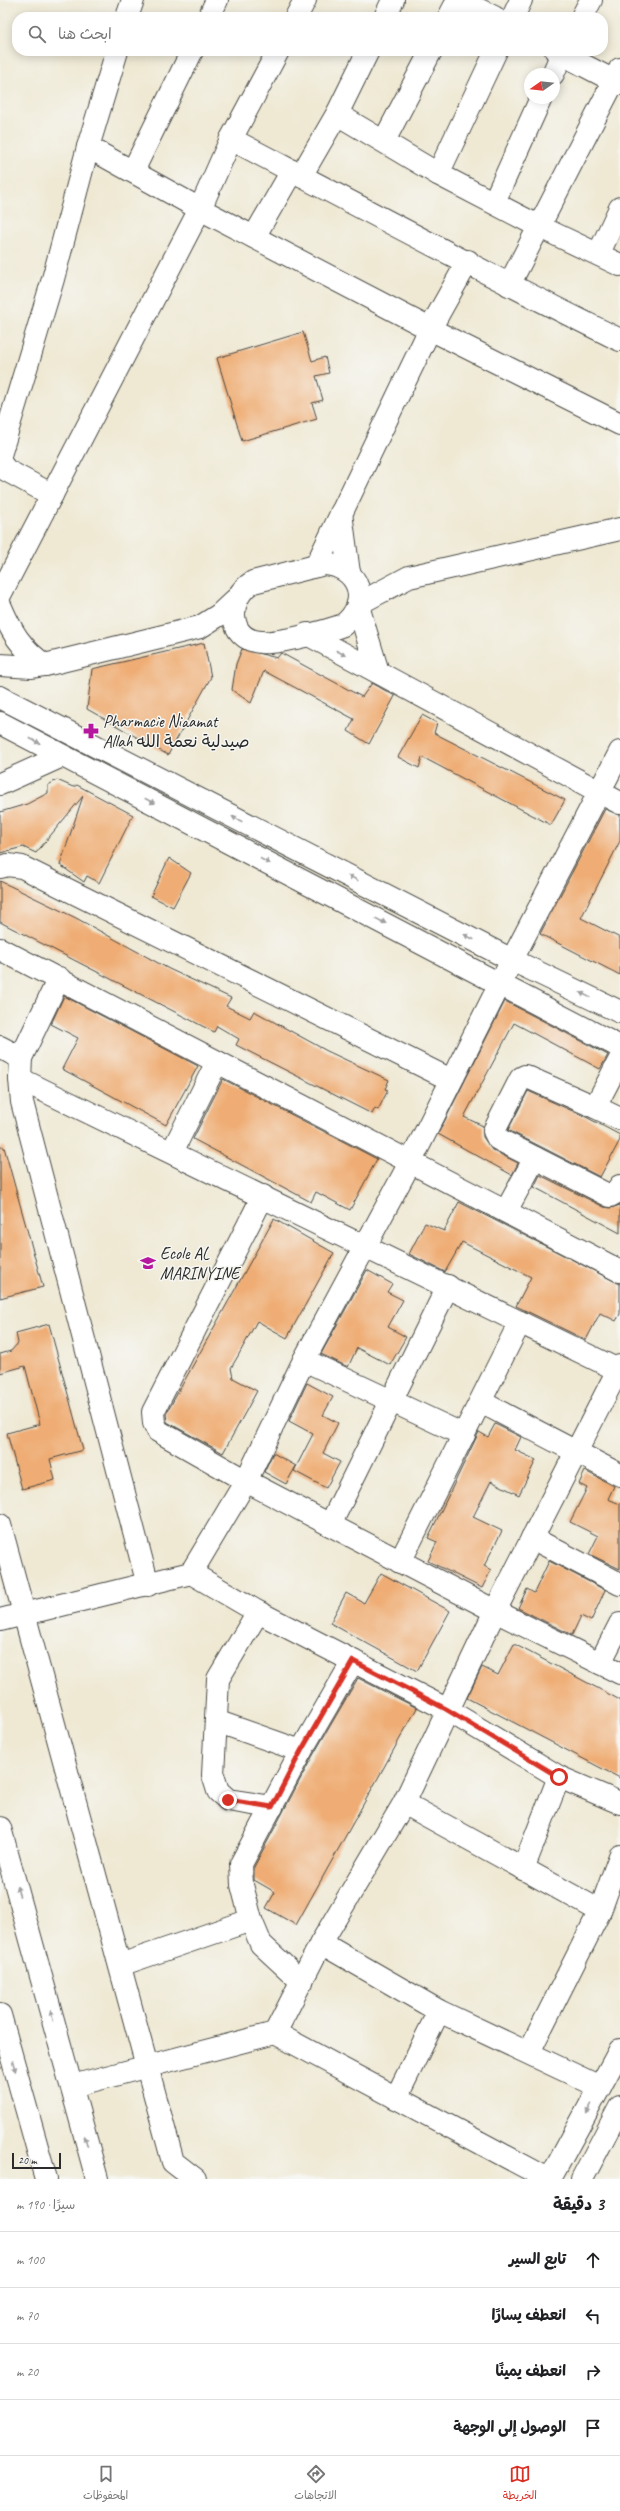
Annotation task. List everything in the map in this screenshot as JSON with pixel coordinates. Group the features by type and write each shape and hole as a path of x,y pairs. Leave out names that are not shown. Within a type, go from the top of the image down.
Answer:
{"street":[{"path":"129,12 133,0"},
{"path":"211,12 217,0"},
{"path":"299,12 305,0"},
{"path":"387,12 393,0"},
{"path":"452,12 458,0 483,12"},
{"path":"515,12 521,0"},
{"path":"585,12 591,0"},
{"path":"0,455 53,279 88,147 115,56"},
{"path":"133,171 190,56"},
{"path":"0,595 200,209 232,139 275,56"},
{"path":"254,237 337,114 366,56"},
{"path":"384,141 428,56"},
{"path":"438,174 494,56"},
{"path":"555,68 559,56"},
{"path":"509,285 618,78 569,56"},
{"path":"494,202 539,104"},
{"path":"337,114 438,174 540,227 599,253 620,265"},
{"path":"232,139 296,174 468,261 509,285 620,340"},
{"path":"88,147 200,209 430,330 620,424"},
{"path":"599,253 620,208"},
{"path":"316,566 430,330 468,261"},
{"path":"0,462 6,470 52,495"},
{"path":"341,512 350,574 358,588 358,605 378,672"},
{"path":"0,682 38,666 200,627 219,615 235,600 246,586 253,582 316,566 333,564 350,574 408,577 620,529"},
{"path":"200,627 244,635 260,642 307,634 343,624 349,620 358,605 408,577"},
{"path":"235,600 234,619 244,635"},
{"path":"0,605 16,638 38,666"},
{"path":"307,634 620,803"},
{"path":"0,665 38,666"},
{"path":"0,697 512,960 620,1012"},
{"path":"0,723 620,1047"},
{"path":"0,1620 148,1585 191,1573 246,1481 304,1360 411,1161 500,983 620,752"},
{"path":"0,784 62,756"},
{"path":"0,867 8,865 22,867 451,1080"},
{"path":"0,949 411,1161 620,1271"},
{"path":"58,978 20,1068 22,1102 148,1585"},
{"path":"0,1047 20,1068 172,1152 619,1369 576,1450 446,1709 404,1803 321,1943 275,2033"},
{"path":"595,1107 620,1059"},
{"path":"172,1152 217,1062"},
{"path":"620,1119 529,1076 521,1078 494,1131 498,1139 610,1196 618,1192 620,1186"},
{"path":"506,1211 535,1158"},
{"path":"263,1196 153,1412 154,1423 158,1431 246,1481 400,1562 620,1673"},
{"path":"330,1524 448,1286"},
{"path":"400,1562 520,1322"},
{"path":"304,1360 464,1435"},
{"path":"481,1402 576,1450 620,1475"},
{"path":"0,1525 174,2162 195,2179"},
{"path":"532,1538 620,1584"},
{"path":"191,1573 258,1612 446,1709 559,1777 620,1803"},
{"path":"258,1612 218,1679 213,1775 218,1790 228,1800 272,1807"},
{"path":"600,1663 620,1624"},
{"path":"302,1982 261,1944 251,1920 242,1885 242,1864 301,1751 353,1661"},
{"path":"216,1721 301,1751"},
{"path":"523,1869 559,1777"},
{"path":"404,1803 600,1911"},
{"path":"0,1828 97,2179"},
{"path":"529,2052 600,1911 620,1856"},
{"path":"120,1965 251,1920"},
{"path":"321,1943 439,2011 529,2052 600,2087"},
{"path":"396,2098 439,2011"},
{"path":"0,2015 46,2179"},
{"path":"72,2086 275,2033 549,2179 620,2050"},
{"path":"582,2179 620,2107"}],"building":[{"path":"303,332 312,361 325,357 329,373 316,376 323,400 312,403 317,419 242,441 217,358"},
{"path":"204,643 211,677 168,755 87,709 92,669"},
{"path":"242,649 277,658 281,653 362,697 372,683 395,696 369,744 348,731 354,719 264,671 251,703 232,690 236,664"},
{"path":"422,715 437,723 434,733 565,800 551,825 422,757 419,768 398,757"},
{"path":"57,780 73,787 77,785 133,815 99,883 87,876 84,882 60,865 83,796 36,853 23,847 0,853 0,812 27,804 48,793 48,785"},
{"path":"605,809 620,815 620,841 581,918 620,938 620,975 540,934"},
{"path":"169,858 191,873 173,907 151,896"},
{"path":"0,881 76,918 169,969 231,998 226,1006 250,1018 254,1011 327,1051 389,1080 385,1089 388,1090 378,1110 375,1108 372,1114 236,1045 239,1039 217,1026 214,1032 0,922"},
{"path":"64,996 198,1066 166,1125 62,1069 78,1038 51,1024"},
{"path":"505,1001 608,1055 600,1069 514,1023 464,1117 483,1126 483,1137 492,1150 518,1163 512,1175 438,1134"},
{"path":"223,1079 377,1159 350,1210 316,1192 311,1202 193,1139"},
{"path":"528,1091 586,1117 620,1135 620,1140 600,1177 508,1130"},
{"path":"0,1147 4,1147 43,1287 0,1298"},
{"path":"540,1175 604,1207 611,1208 620,1205 620,1233 534,1187"},
{"path":"459,1202 620,1284 620,1314 616,1321 600,1313 586,1340 516,1306 531,1277 462,1242 445,1272 409,1254 425,1223 444,1231"},
{"path":"274,1219 334,1253 287,1338 257,1321 231,1368 233,1378 257,1391 223,1453 167,1422 166,1414"},
{"path":"367,1270 392,1284 387,1292 403,1300 388,1327 406,1337 390,1365 357,1348 348,1367 321,1354"},
{"path":"49,1324 83,1450 50,1459 55,1480 22,1489 7,1433 40,1424 25,1366 0,1373 0,1354 11,1351 18,1343 16,1333"},
{"path":"307,1383 333,1397 323,1415 338,1423 323,1453 340,1462 326,1488 294,1471 313,1434 289,1421"},
{"path":"495,1424 521,1437 515,1450 536,1460 519,1495 491,1481 473,1517 502,1531 484,1566 491,1570 482,1588 428,1561 437,1542 428,1538 479,1432 488,1437"},
{"path":"273,1453 296,1466 286,1484 264,1472"},
{"path":"585,1471 614,1486 608,1499 620,1504 620,1569 589,1554 598,1536 570,1522 587,1488 579,1484"},
{"path":"549,1561 605,1590 591,1621 581,1616 572,1635 518,1608 527,1589 534,1593"},
{"path":"381,1573 450,1611 417,1671 330,1623 346,1593 364,1603"},
{"path":"514,1644 620,1700 620,1778 467,1698 482,1667 498,1675"},
{"path":"358,1678 417,1708 296,1925 266,1908 275,1892 254,1880 254,1867 312,1757"}],"place":[{"name":"Pharmacie Niaamat Allah صيدلية نعمة الله","path":"91,731"},
{"name":"Ecole AL MARINYINE","path":"148,1263"}],"route":[{"path":"228,1800 272,1807 301,1751 353,1661 446,1709 559,1777"}]}
